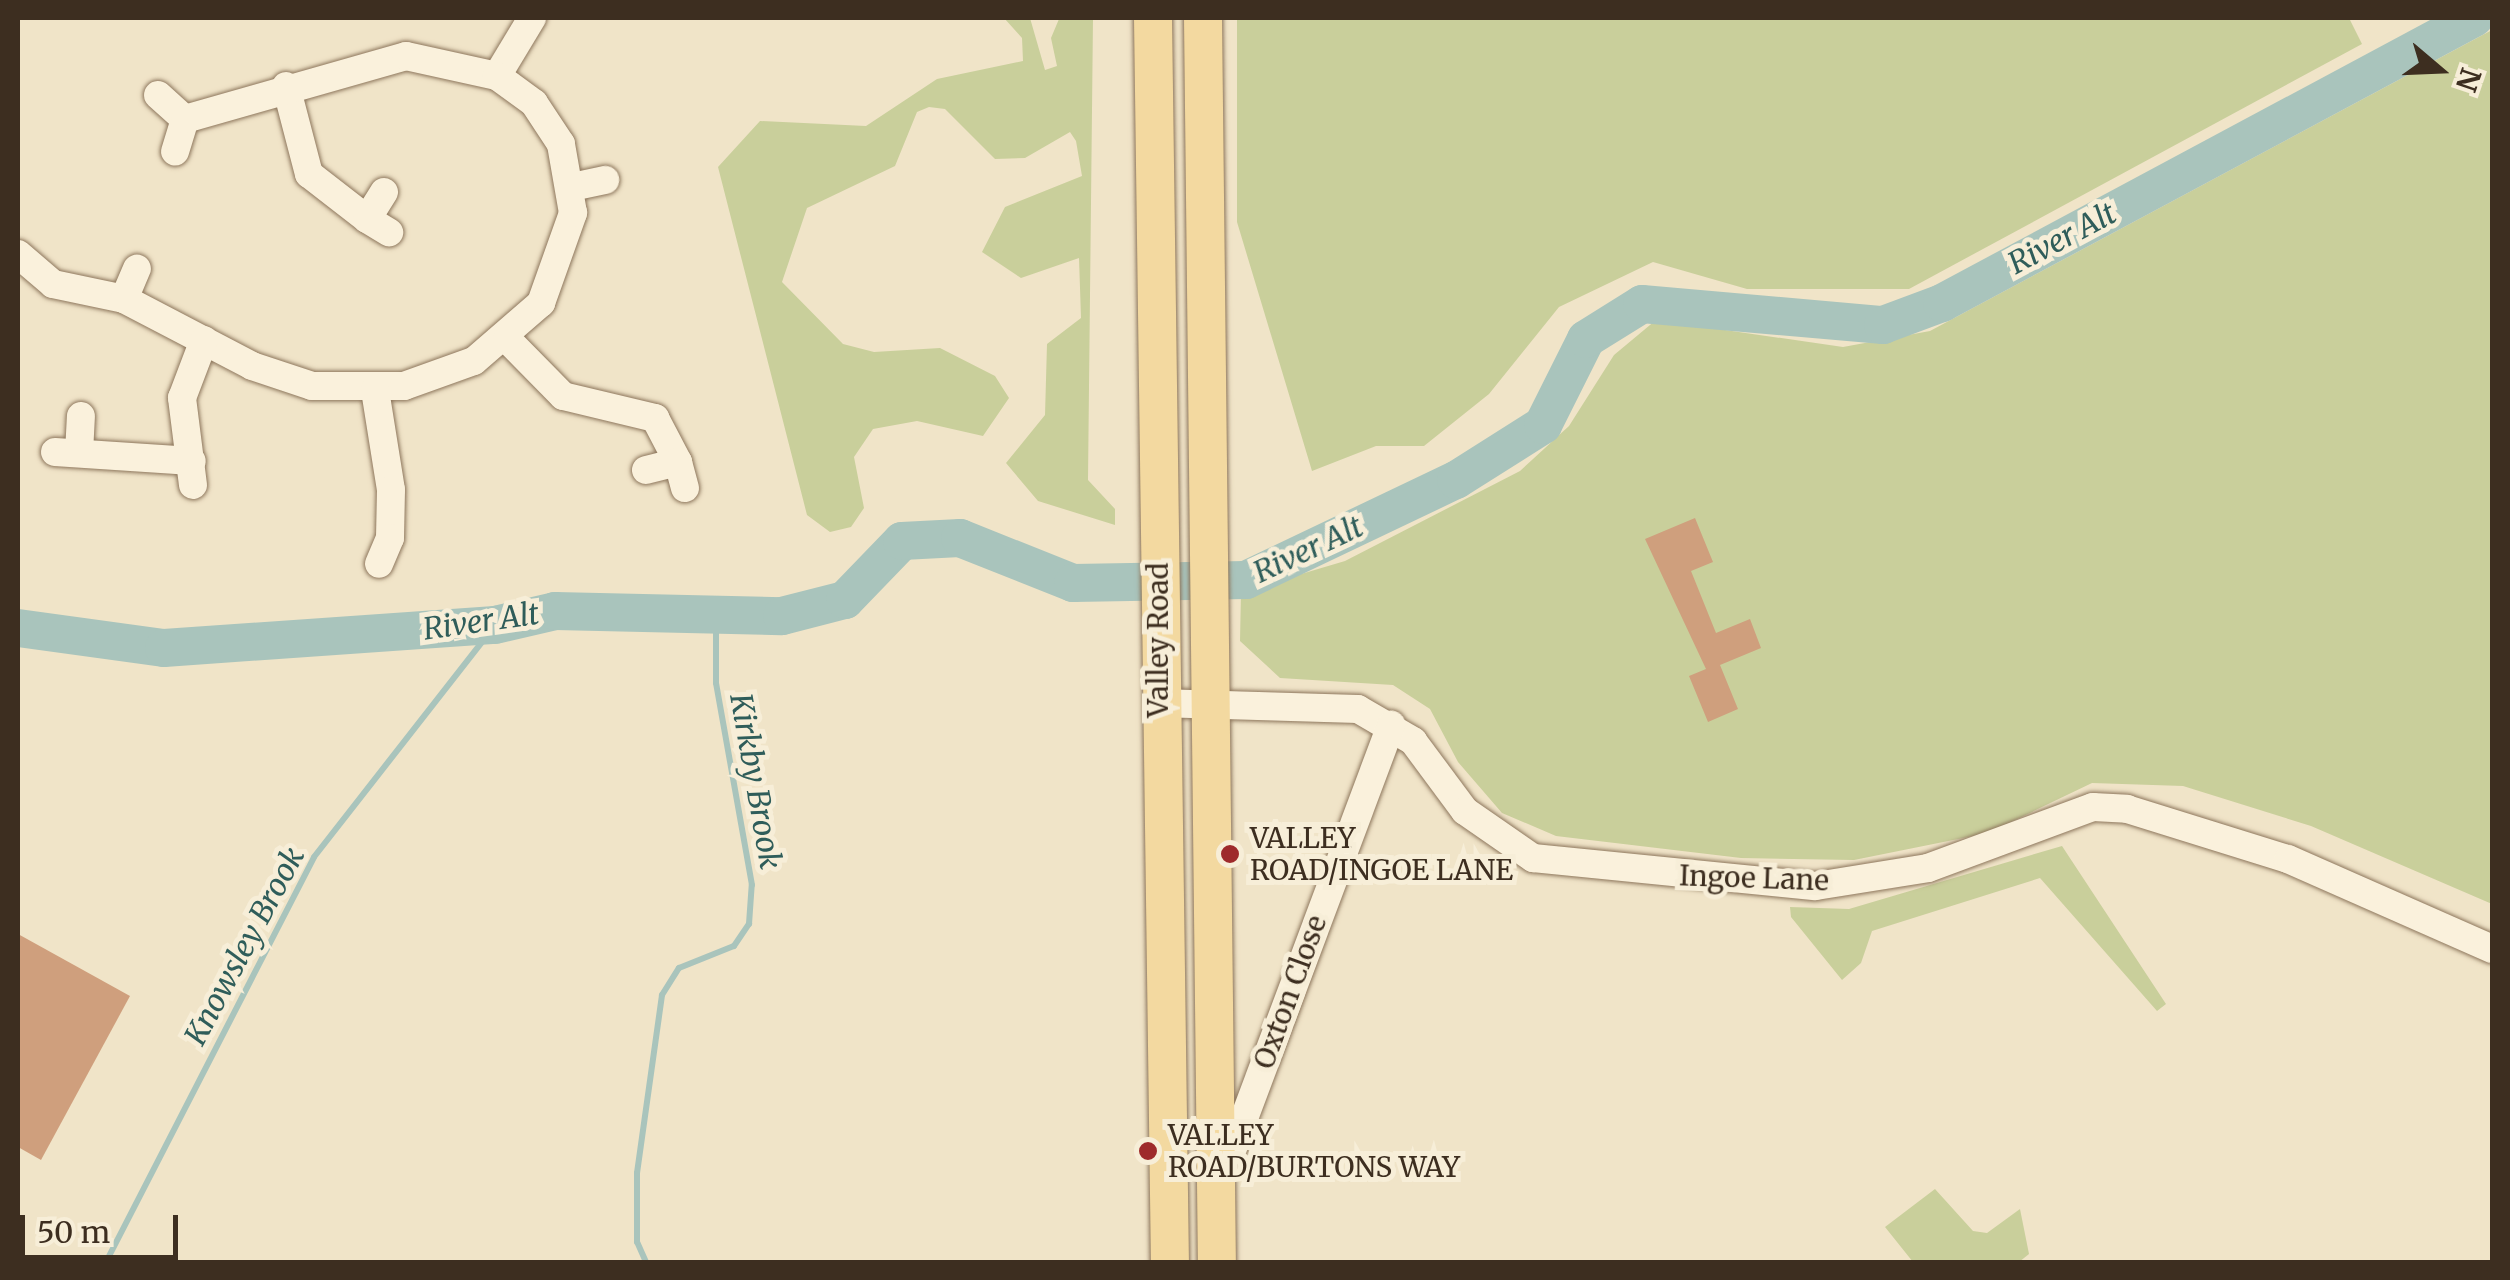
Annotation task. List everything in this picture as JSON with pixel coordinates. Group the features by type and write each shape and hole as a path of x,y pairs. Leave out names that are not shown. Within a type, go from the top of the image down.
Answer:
{"main road":[{"name":"Valley Road","path":"1153,18 1158,704 1170,1262"},
{"name":"Valley Road","path":"1203,18 1207,702 1217,1262"}],"street":[{"path":"497,76 532,18"},
{"path":"18,254 53,284 124,298 288,381 375,390 457,370 507,339 542,303 562,264 572,186 549,122 497,76 406,56 286,86 185,119"},
{"path":"286,86 310,174 378,226 384,192"},
{"path":"158,95 185,119"},
{"path":"174,151 185,119"},
{"path":"572,186 605,180"},
{"path":"124,298 137,268"},
{"path":"507,339 563,396 654,418 681,475 646,470"},
{"path":"81,416 67,452 193,473 182,398 204,340"},
{"path":"375,390 391,490 390,538 378,564"},
{"path":"1158,704 1314,704 1391,725"},
{"name":"Ingoe Lane","path":"1391,725 1464,811 1532,858 1816,886 1928,868 2093,806 2127,809 2288,859 2492,949"},
{"name":"Oxton Close","path":"1233,1148 1391,725"}],"green space":[{"path":"1004,18 1030,18 1045,70 1057,66 1051,38 1059,19 1093,18 1088,480 1115,509 1115,525 1038,501 1006,463 1045,415 1047,344 1081,318 1079,258 1021,278 982,252 1005,207 1082,176 1076,141 1070,132 1025,158 995,159 945,109 929,107 917,112 895,166 807,208 782,282 843,344 874,352 940,348 995,376 1009,398 983,436 917,421 873,429 854,457 864,508 851,527 830,532 807,515 718,167 760,121 866,126 937,79 1023,61 1022,38"},
{"path":"1237,18 2349,18 2362,44 1909,289 1747,289 1653,262 1559,307 1489,394 1424,446 1376,446 1312,471 1237,222"},
{"path":"2492,30 2492,904 2311,826 2183,786 2092,783 1988,833 1854,860 1741,858 1556,836 1502,813 1458,762 1430,709 1393,685 1280,678 1240,641 1241,592 1345,561 1520,471 1569,426 1614,355 1656,320 1843,347 1930,331"},
{"path":"2062,846 2166,1004 2157,1011 2040,878 1872,931 1861,963 1842,980 1791,917 1790,907 1849,909"},
{"path":"1935,1189 1973,1231 1987,1233 2020,1209 2029,1254 2019,1262 1913,1262 1885,1227"}],"building":[{"path":"1695,518 1713,562 1691,571 1716,633 1750,619 1761,648 1720,665 1738,709 1708,722 1689,676 1706,669 1645,539"},
{"path":"18,934 130,996 41,1160 18,1147"}],"waterway":[{"name":"River Alt","path":"18,628 164,648 495,625 555,611 782,616 845,600 902,541 960,538 1073,583 1246,580 1456,480 1543,425 1586,339 1642,304 1883,325 1942,303 2474,18"},
{"name":"Kirkby Brook","path":"646,1262 637,1242 637,1173 662,995 679,968 734,946 749,924 752,885 716,683 716,616"},
{"name":"Knowsley Brook","path":"106,1262 314,857 495,625"}],"place":[{"name":"VALLEY ROAD/INGOE LANE","path":"1230,854"},
{"name":"VALLEY ROAD/BURTONS WAY","path":"1148,1151"}]}
